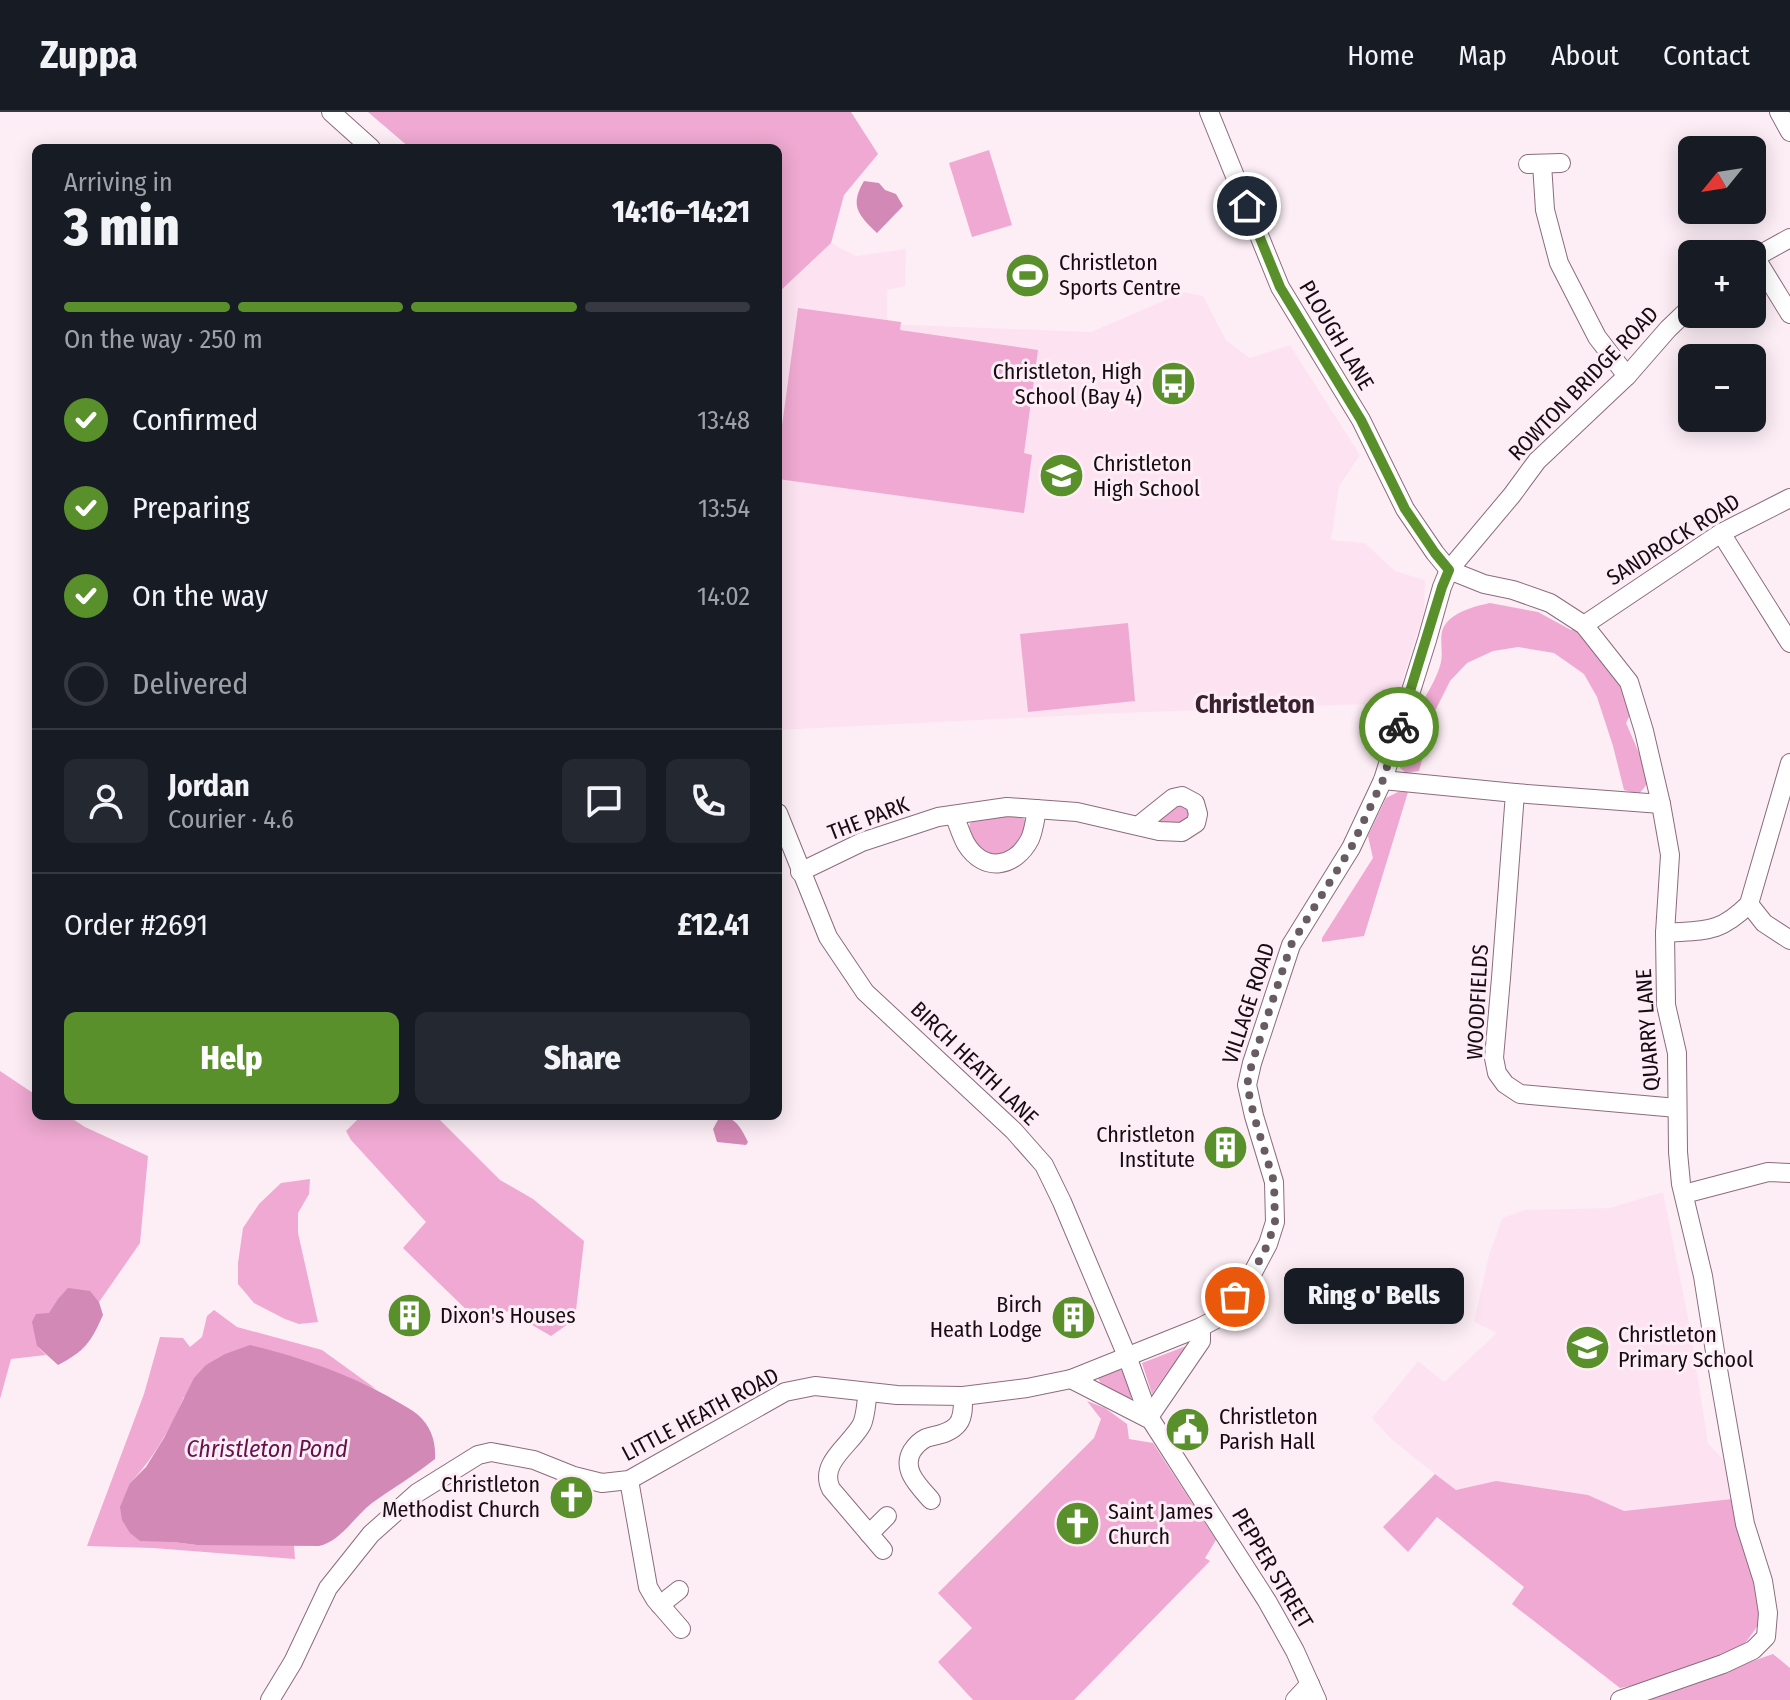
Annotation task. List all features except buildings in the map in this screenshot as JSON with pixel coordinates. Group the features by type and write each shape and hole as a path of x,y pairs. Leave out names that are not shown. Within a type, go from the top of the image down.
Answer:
{"street":[{"path":"331,112 367,144"},
{"name":"PLOUGH LANE","path":"1209,112 1280,287 1361,420 1405,509 1449,570"},
{"path":"1779,112 1790,132"},
{"path":"1561,163 1535,164 1559,263 1597,337 1627,376"},
{"path":"1766,251 1790,238"},
{"path":"1766,278 1790,314"},
{"name":"ROWTON BRIDGE ROAD","path":"1449,570 1537,461 1627,376 1678,319"},
{"name":"SANDROCK ROAD","path":"1584,625 1721,533 1790,498"},
{"path":"1721,533 1790,643"},
{"name":"QUARRY LANE","path":"1449,570 1484,584 1550,603 1584,625 1629,682 1644,731 1670,855 1665,933 1666,1005 1677,1053 1678,1152 1684,1194 1703,1276 1745,1524 1763,1581 1768,1613 1766,1637 1753,1650 1723,1664 1620,1700"},
{"name":"VILLAGE ROAD","path":"1127,1356 1218,1318 1251,1276 1268,1244 1275,1222 1274,1182 1247,1085 1252,1063 1291,945 1351,848 1383,780 1449,570"},
{"path":"1665,933 1711,930 1732,921 1749,904 1790,763"},
{"path":"1383,780 1661,804"},
{"name":"WOODFIELDS","path":"1515,793 1494,1058 1497,1073 1505,1084 1520,1094 1677,1108"},
{"name":"THE PARK","path":"800,872 862,842 938,817 1007,807 1077,812 1138,826"},
{"path":"954,815 967,844 980,859 995,865 1021,853 1032,836 1037,809"},
{"name":"BIRCH HEATH LANE","path":"782,824 828,937 865,992 1014,1131 1044,1165 1127,1356"},
{"path":"1749,904 1764,923 1790,940"},
{"path":"1684,1194 1768,1172 1790,1173"},
{"path":"1071,1379 1150,1419 1201,1341 1201,1327"},
{"name":"LITTLE HEATH ROAD","path":"270,1700 293,1662 328,1588 371,1534 417,1493 478,1455 491,1452 534,1460 602,1483 629,1480 785,1392 815,1386 868,1392 963,1396 1071,1379 1127,1356"},
{"name":"PEPPER STREET","path":"1127,1356 1150,1419 1267,1601 1314,1692"},
{"path":"868,1392 863,1422 831,1464 827,1481 883,1550"},
{"path":"931,1500 912,1479 908,1467 910,1455 922,1440 947,1432 957,1425 962,1415 963,1396"},
{"path":"629,1480 648,1587 681,1629"},
{"path":"869,1534 887,1516"},
{"path":"660,1605 679,1590"},
{"path":"1295,1700 1314,1692"}],"shaded area":[{"path":"368,112 851,112 878,154 844,195 831,243 782,289 782,144 405,144"},
{"path":"989,150 1012,225 972,237 949,163"},
{"name":"Christleton High School","path":"831,243 856,256 906,249 905,286 887,290 887,324 1091,332 1184,292 1203,296 1226,340 1250,358 1290,345 1360,455 1339,486 1331,540 1365,543 1395,571 1425,580 1424,611 1395,703 782,730 782,289"},
{"path":"798,308 901,322 900,330 1038,350 1024,453 1032,455 1024,513 782,480 782,426"},
{"path":"1490,603 1538,612 1571,630 1575,627 1625,689 1632,711 1626,723 1646,769 1647,784 1639,794 1624,790 1597,697 1584,674 1554,653 1518,647 1493,651 1467,663 1450,681 1435,711 1419,771 1406,773 1400,768 1399,761 1411,726 1439,669 1445,625 1463,611"},
{"path":"1128,623 1135,701 1028,712 1020,634"},
{"path":"1398,792 1408,792 1364,936 1322,942 1373,858 1368,836 1386,798"},
{"path":"1186,803 1190,820 1176,827 1155,821 1176,805"},
{"path":"1016,813 1025,820 1027,829 1013,853 984,857 968,833 970,823 985,815"},
{"path":"0,1071 32,1092 32,1120 74,1120 148,1156 140,1243 99,1302 89,1291 37,1346 46,1355 11,1359 0,1399"},
{"path":"357,1120 440,1120 500,1180 533,1199 584,1241 575,1319 551,1336 508,1311 483,1326 403,1248 426,1222 346,1131"},
{"path":"310,1179 309,1194 298,1213 298,1233 318,1322 299,1324 254,1303 238,1284 238,1263 243,1228 259,1204 281,1183"},
{"name":"Christleton Primary School","path":"1663,1192 1690,1328 1708,1443 1728,1465 1732,1499 1624,1511 1588,1495 1496,1481 1456,1491 1391,1439 1372,1418 1418,1361 1444,1382 1497,1333 1474,1322 1489,1255 1502,1218 1524,1210 1609,1208"},
{"path":"214,1310 237,1327 322,1350 376,1389 325,1369 184,1397 161,1443 130,1483 173,1542 197,1545 294,1545 295,1559 87,1546 144,1394 160,1337 183,1338 190,1347 202,1337 207,1316"},
{"path":"1186,1346 1152,1394 1142,1363"},
{"path":"1116,1367 1129,1380 1131,1399 1099,1381 1097,1376"},
{"path":"1087,1401 1105,1408 1127,1424 1129,1439 1153,1443 1216,1540 1205,1558 1210,1561 1074,1700 973,1700 938,1662 972,1628 938,1593 1094,1438 1101,1419"},
{"path":"1435,1474 1456,1490 1496,1481 1588,1495 1624,1511 1732,1499 1756,1578 1761,1608 1759,1624 1741,1649 1650,1682 1620,1688 1512,1604 1524,1587 1437,1517 1408,1552 1383,1527"},
{"path":"1773,1654 1790,1668 1790,1700 1641,1700"}],"water":[{"path":"864,181 879,183 885,190 896,194 903,206 877,233 858,209 857,197"},
{"path":"718,1120 732,1120 748,1142 746,1145 717,1142 713,1129"},
{"path":"68,1288 90,1291 99,1302 103,1315 86,1345 58,1365 37,1346 32,1322 36,1314 49,1313"},
{"name":"Christleton Pond","path":"250,1345 344,1375 410,1409 429,1429 435,1446 435,1459 372,1503 341,1534 319,1546 197,1545 140,1541 122,1520 120,1507 130,1483 146,1467 164,1438 194,1378 206,1365"}],"way so far":[{"path":"1235,1297 1251,1276 1268,1244 1275,1222 1274,1182 1247,1085 1252,1063 1291,945 1351,848 1383,780 1399,727"}],"place":[{"name":"Christleton Sports Centre","path":"1028,275"},
{"name":"Christleton, High School (Bay 4)","path":"1173,384"},
{"name":"Christleton High School","path":"1062,476"},
{"name":"Christleton Institute","path":"1226,1147"},
{"name":"Ring o' Bells","path":"1235,1297"},
{"name":"Dixon's Houses","path":"409,1315"},
{"name":"Birch Heath Lodge","path":"1073,1317"},
{"name":"Christleton Primary School","path":"1587,1347"},
{"name":"Christleton Parish Hall","path":"1188,1429"},
{"name":"Christleton Methodist Church","path":"571,1497"},
{"name":"Saint James Church","path":"1077,1524"}],"district":[{"name":"Christleton","path":"1255,704"}],"route":[{"path":"1247,206 1280,287 1361,420 1405,509 1449,570 1399,727"}]}
